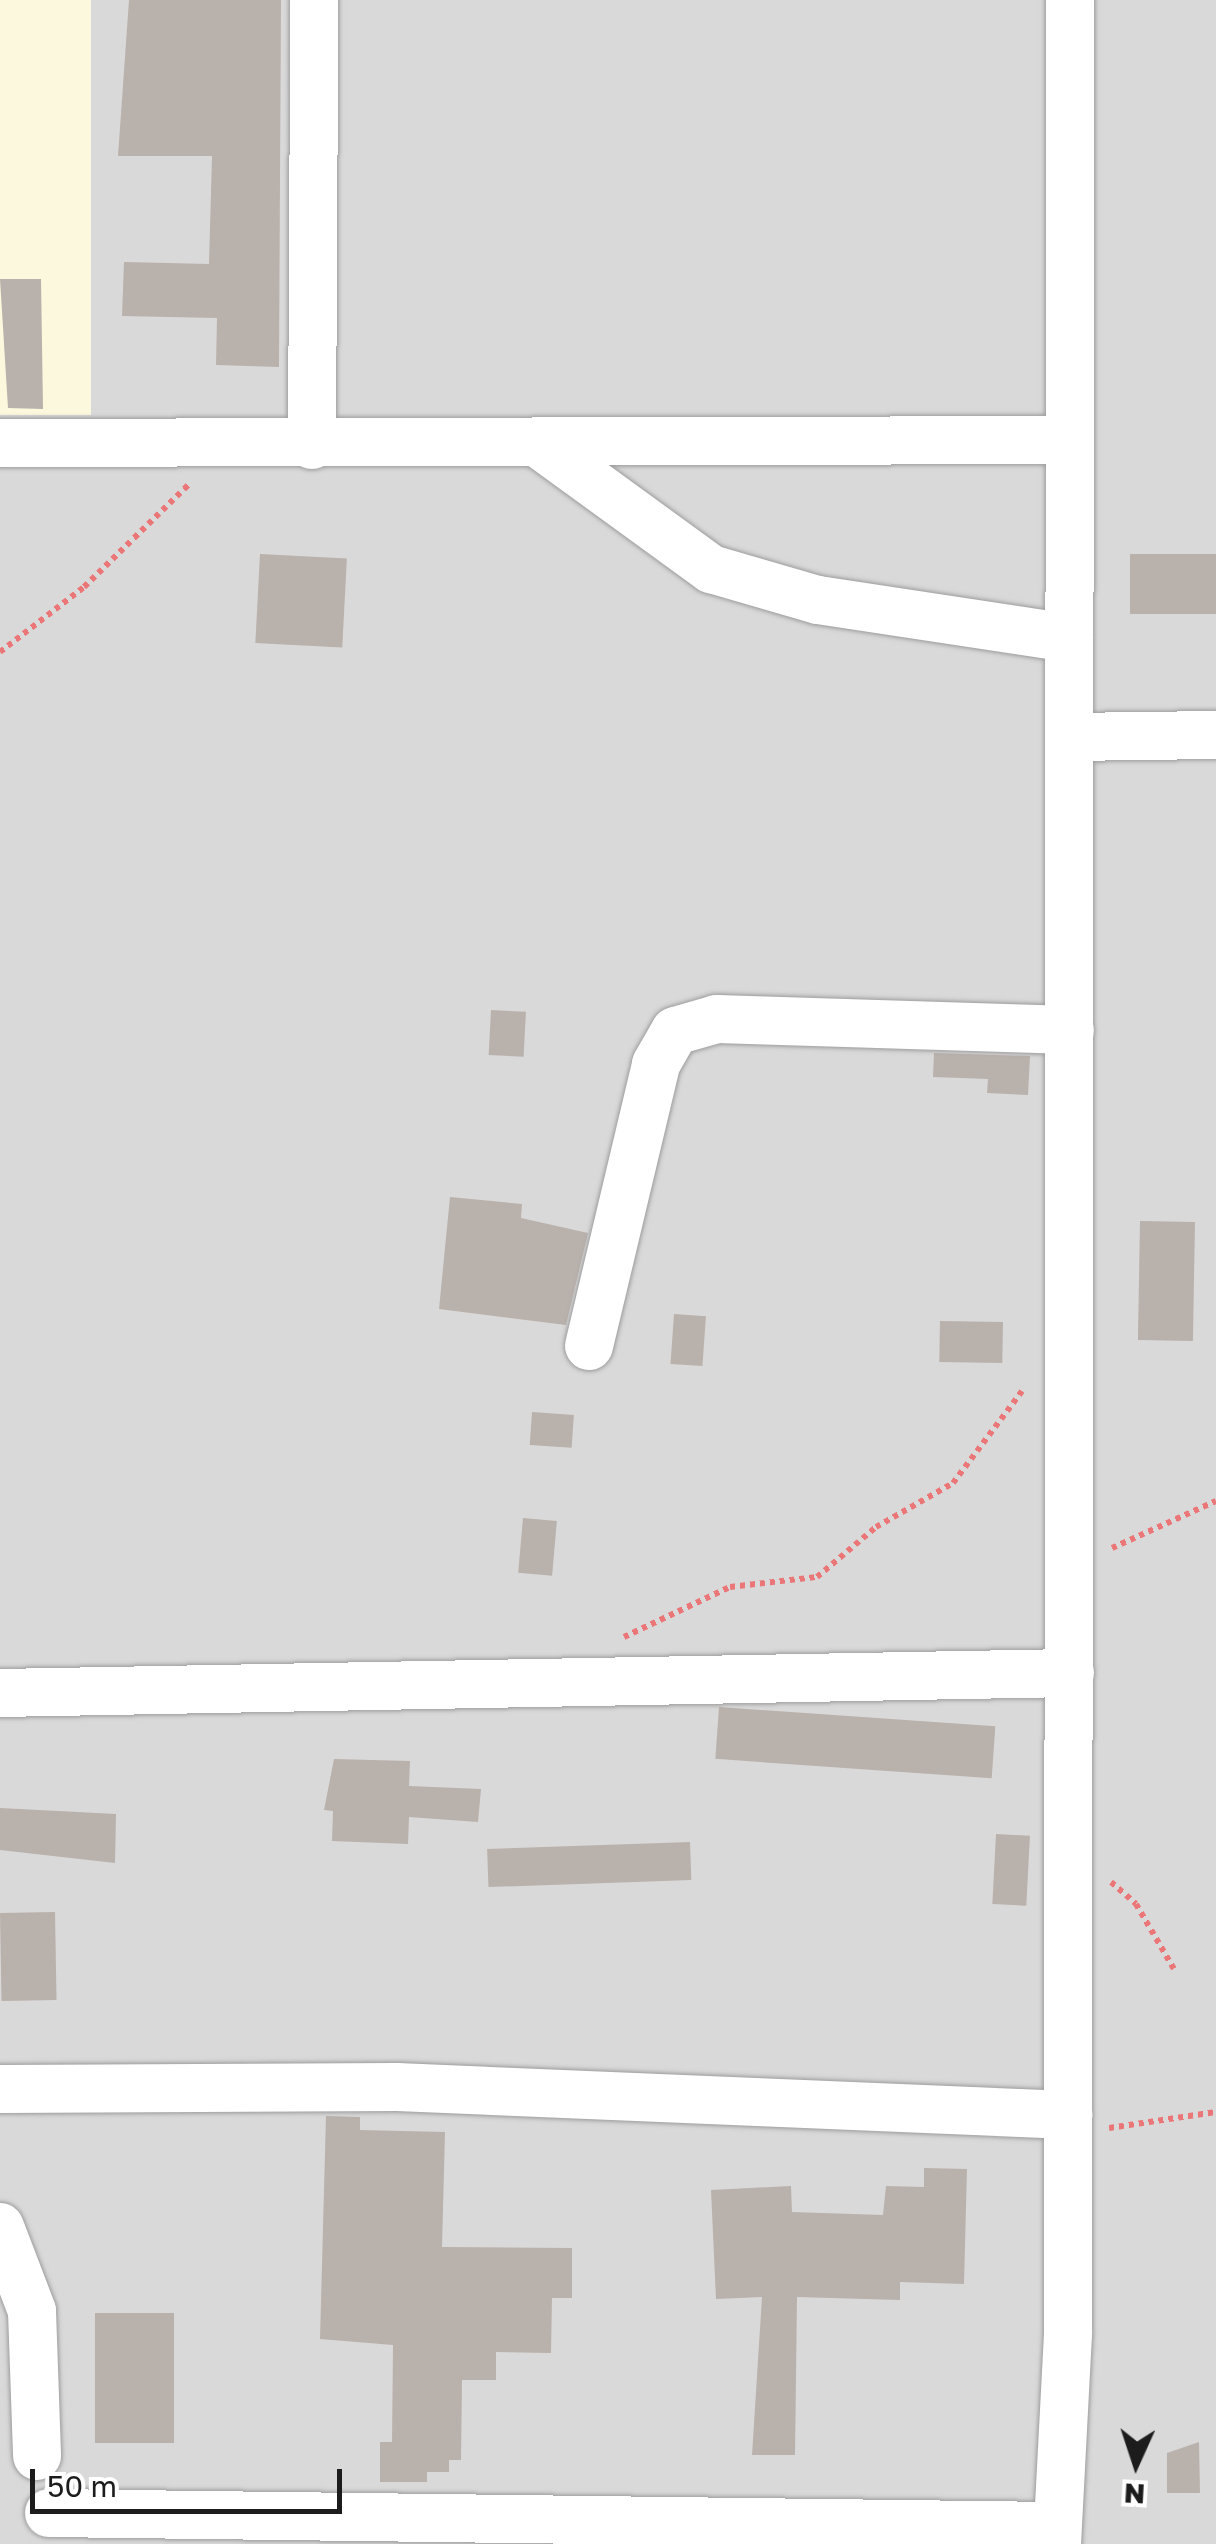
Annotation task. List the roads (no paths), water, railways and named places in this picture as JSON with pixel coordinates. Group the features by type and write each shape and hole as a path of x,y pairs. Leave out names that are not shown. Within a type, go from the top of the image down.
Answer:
{"street":[{"path":"312,445 314,0"},
{"path":"0,2227 32,2311 37,2456 52,2528 1056,2535 1068,2125 1070,0"},
{"path":"0,442 312,445 1068,440"},
{"path":"539,444 711,569 818,600 1069,638"},
{"path":"1070,736 1216,736"},
{"path":"589,1346 656,1064 675,1030 717,1019 1070,1030"},
{"path":"0,1692 1070,1673"},
{"path":"0,2089 397,2087 1068,2125"},
{"path":"0,2404 37,2456"}]}
